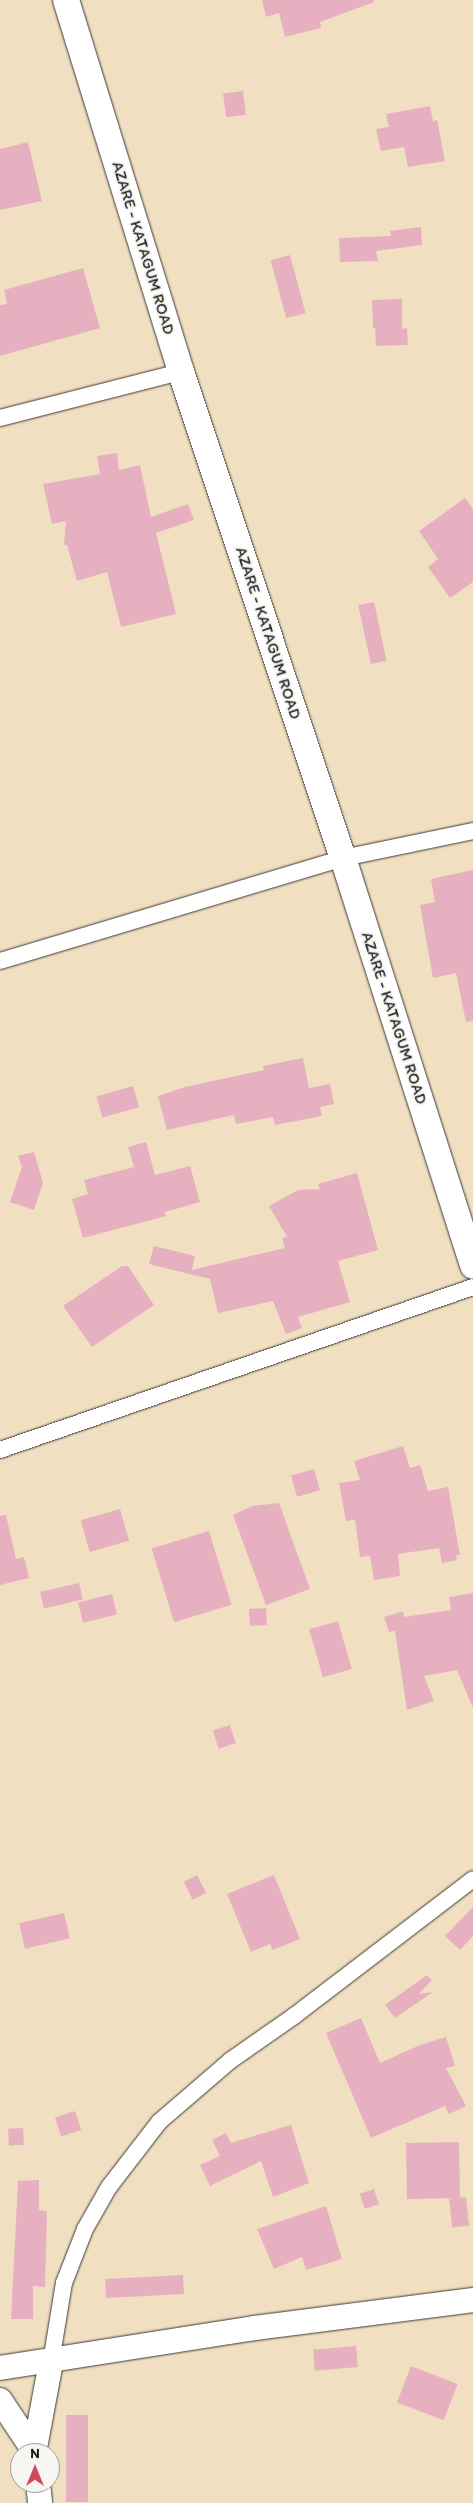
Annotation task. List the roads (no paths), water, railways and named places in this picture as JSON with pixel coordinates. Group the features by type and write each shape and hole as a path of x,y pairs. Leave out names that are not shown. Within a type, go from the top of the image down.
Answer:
{"main road":[{"name":"AZARE - KATAGUM ROAD","path":"66,0 181,372 343,858 473,1266"}],"street":[{"path":"0,418 181,372"},
{"path":"0,961 343,858 473,831"},
{"path":"0,1450 473,1287"},
{"path":"36,2443 64,2283 85,2229 109,2187 159,2122 231,2060 294,2016 473,1880"},
{"path":"0,2368 50,2362 256,2328 473,2300"},
{"path":"0,2400 28,2443"}]}
